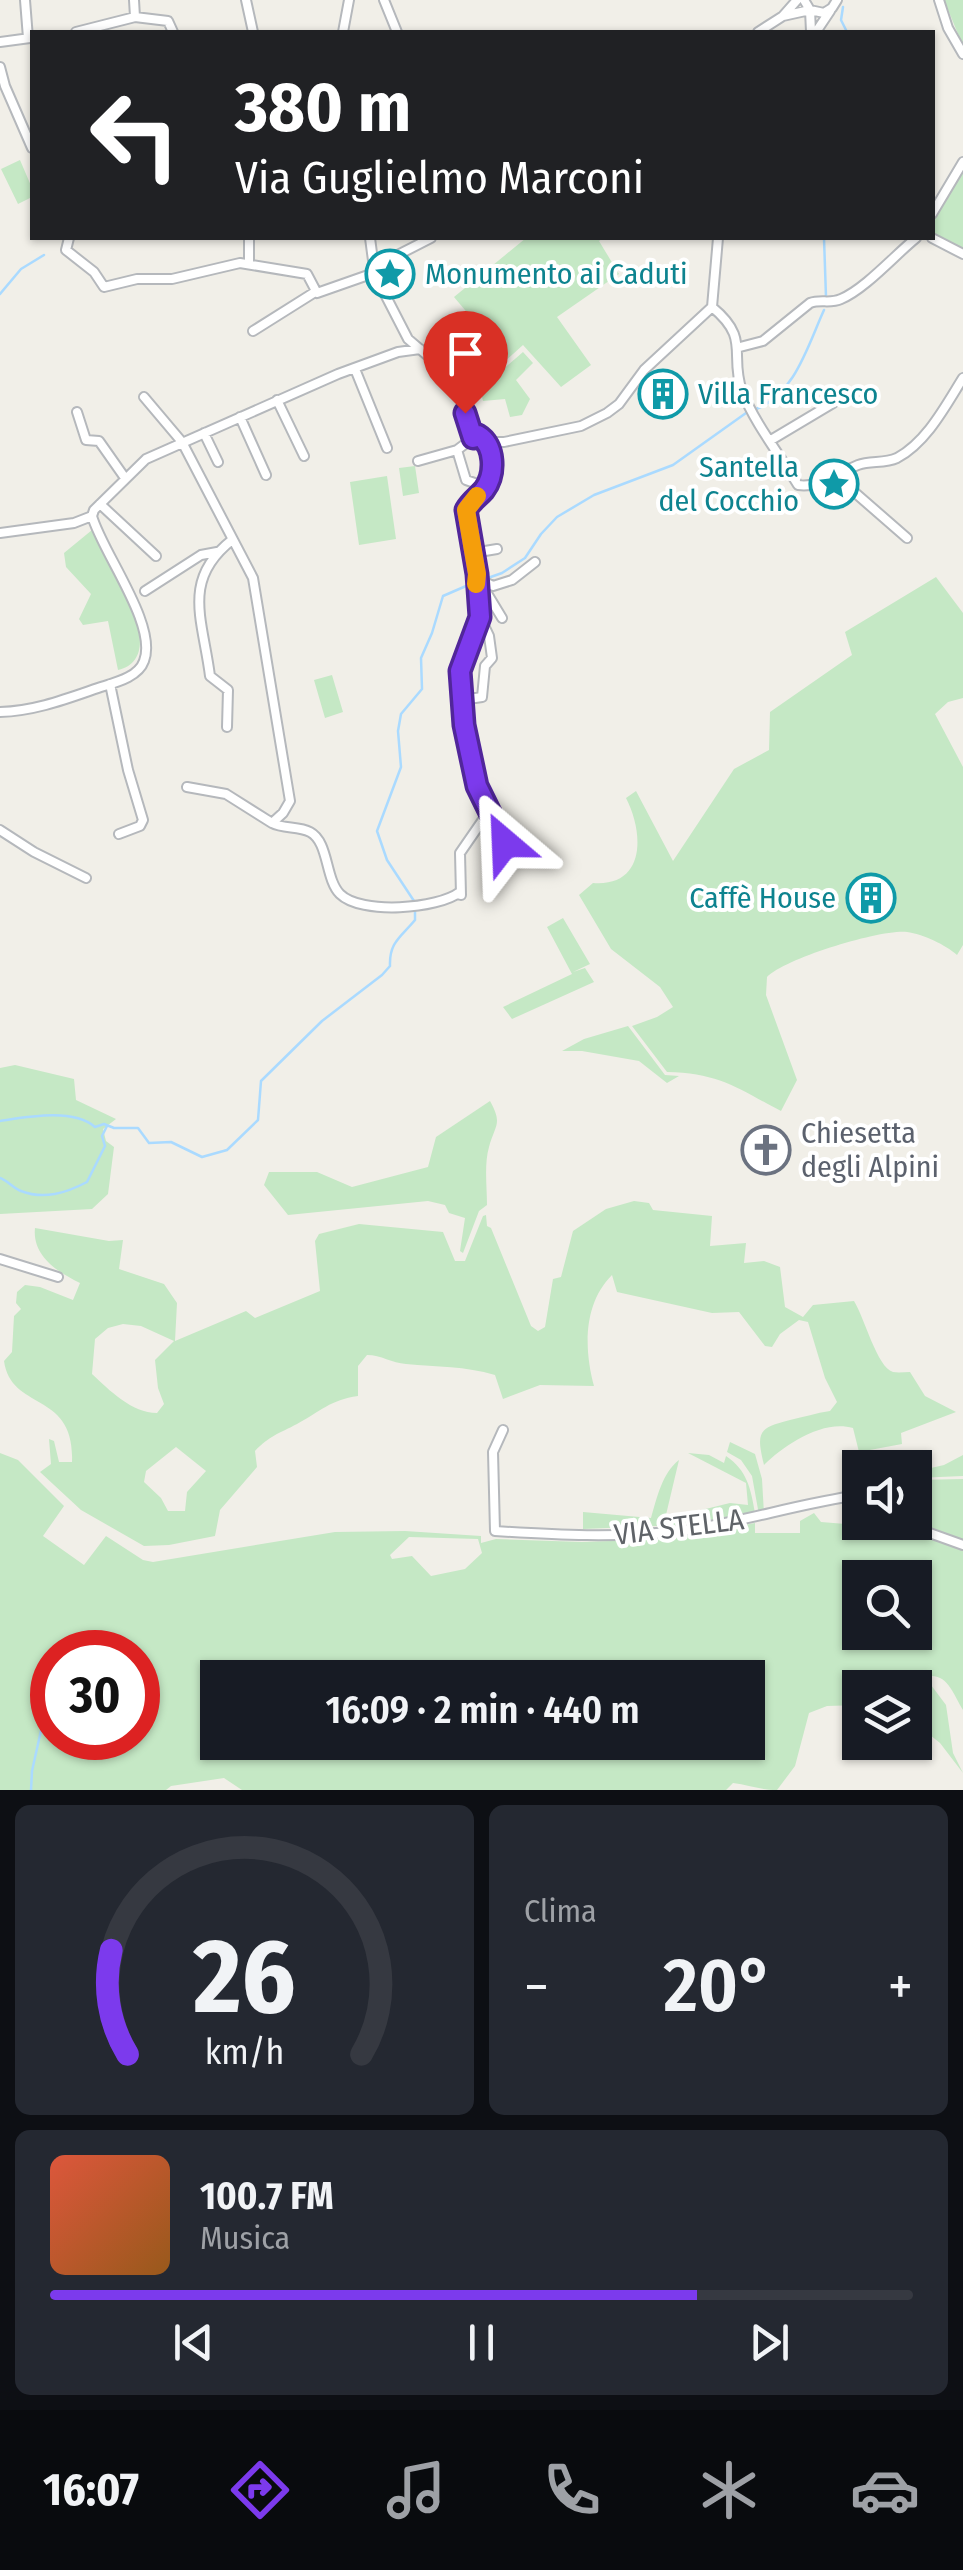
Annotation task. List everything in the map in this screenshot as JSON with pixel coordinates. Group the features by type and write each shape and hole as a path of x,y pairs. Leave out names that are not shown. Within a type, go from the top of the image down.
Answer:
{"street":[{"path":"0,42 30,38 25,0"},
{"path":"134,0 135,17"},
{"path":"246,0 253,30"},
{"path":"343,30 349,0"},
{"path":"384,0 396,30"},
{"path":"761,30 801,0 819,14 834,4"},
{"path":"939,0 948,28 963,54"},
{"path":"814,30 834,4"},
{"path":"783,16 810,10"},
{"path":"810,10 813,30"},
{"path":"82,30 135,17 168,22 172,30"},
{"path":"0,67 30,143"},
{"path":"935,209 963,162"},
{"path":"68,240 66,250 94,272 104,287 249,264 306,273 315,292"},
{"path":"249,240 249,264"},
{"path":"370,240 372,272 408,339 448,372 492,458 486,486 466,510 480,617 460,671 472,766 505,843"},
{"path":"253,333 315,292 372,272 427,240"},
{"path":"418,461 478,437 504,442 581,426 619,404 644,370 712,306 718,240"},
{"path":"740,346 763,340 814,302 845,298 914,240"},
{"path":"935,240 963,254"},
{"path":"712,306 727,319 740,346 741,388 798,485 836,477 861,463 895,459 937,420 963,378"},
{"path":"398,352 408,339"},
{"path":"0,521 1,533 74,523 92,516 146,460 277,400 398,352 422,349"},
{"path":"355,369 387,448"},
{"path":"144,397 182,442 252,578 290,801 272,823"},
{"path":"277,400 304,456"},
{"path":"771,440 832,403"},
{"path":"76,412 83,436 98,441 125,478"},
{"path":"240,418 266,475"},
{"path":"551,432 558,422"},
{"path":"204,433 218,462"},
{"path":"458,448 466,480 486,486"},
{"path":"836,477 906,538"},
{"path":"100,504 156,556"},
{"path":"0,712 48,705 110,684 137,671 145,660 145,644 132,598 96,532 92,516"},
{"path":"227,727 228,690 210,676 198,584 205,566 232,540"},
{"path":"473,552 496,549"},
{"path":"145,591 201,555 217,552"},
{"path":"478,579 491,586 512,580 535,562"},
{"path":"478,579 502,618"},
{"path":"462,700 482,697 486,666 492,658 490,636 480,617"},
{"path":"110,684 143,820 140,826 119,834"},
{"path":"187,786 226,794 272,823 309,831 318,840 338,892 352,903 416,907 460,894 460,853 490,811"},
{"path":"0,830 86,878"},
{"path":"0,1259 58,1277"},
{"name":"VIA STELLA","path":"503,1430 493,1452 495,1530 602,1536 680,1530 768,1516 842,1497"},
{"path":"932,1533 963,1544"}],"green space":[{"path":"944,0 963,0 963,46"},
{"path":"20,160 30,183 30,198 18,204 1,169"},
{"path":"963,169 963,252 935,235 935,218"},
{"path":"524,240 600,240 619,274 557,317 591,365 561,387 523,345 504,362 491,345 467,367 444,339 470,316 454,297"},
{"path":"523,352 533,363 516,380 530,399 522,415 510,417 505,399 483,401 480,389"},
{"path":"415,466 419,493 403,496 399,468"},
{"path":"387,476 396,539 359,545 350,482"},
{"path":"92,530 122,583 138,627 140,646 134,661 118,670 108,621 83,625 79,619 91,594 66,567 64,553"},
{"path":"936,577 963,613 963,698 948,702 935,714 963,767 963,945 957,955 913,933 894,932 813,954 767,977 766,995 797,1080 781,1111 714,1079 667,1072 632,1026 673,1007 660,987 611,949 579,895 593,883 623,876 631,867 636,855 636,827 626,798 636,791 673,861 734,769 769,750 770,712 852,655 845,632"},
{"path":"332,675 343,712 325,718 314,680"},
{"path":"563,918 590,964 573,972 585,968 594,982 512,1019 503,1007 572,974 547,927"},
{"path":"628,1026 665,1075 679,1076 667,1083 639,1061 562,1051 584,1039"},
{"path":"15,1065 74,1079 76,1100 116,1119 103,1129 106,1141 114,1147 108,1194 92,1209 0,1214 0,1068"},
{"path":"490,1101 497,1120 487,1161 487,1205 479,1211 463,1253 460,1251 465,1218 449,1213 445,1205 428,1201 288,1215 264,1185 269,1172 317,1172 352,1187 428,1167 436,1137"},
{"path":"634,1201 649,1203 653,1210 712,1216 710,1246 746,1243 744,1263 764,1261 780,1267 785,1307 803,1317 813,1305 854,1301 887,1368 910,1372 925,1396 956,1412 901,1433 902,1444 870,1450 858,1450 853,1428 817,1430 793,1442 764,1465 760,1438 766,1429 830,1411 837,1402 825,1378 808,1322 799,1320 780,1334 772,1347 765,1346 739,1312 712,1313 617,1292 612,1275 596,1299 588,1328 594,1386 540,1385 503,1399 495,1375 367,1355 358,1366 358,1396 326,1407 270,1438 255,1451 257,1467 220,1510 215,1536 144,1546 81,1510 40,1472 51,1464 49,1439 54,1441 59,1462 72,1462 70,1439 54,1412 18,1388 9,1377 4,1361 12,1352 14,1316 21,1309 16,1303 17,1292 25,1285 40,1287 73,1300 80,1283 42,1255 35,1228 123,1240 119,1269 164,1284 177,1303 175,1341 246,1311 255,1318 320,1291 315,1241 319,1234 359,1224 443,1232 455,1261 465,1261 486,1215 487,1226 531,1326 538,1331 545,1327 553,1279 561,1277 573,1231 606,1209","holes":["123,1324 141,1326 174,1341 155,1360 164,1404 157,1413 130,1405 92,1374 95,1339 108,1328","176,1447 206,1471 187,1492 185,1511 168,1511 144,1482 146,1471"]},
{"path":"730,1442 755,1454 762,1479 764,1514 759,1515 752,1476 741,1460 727,1452"},
{"path":"0,1453 18,1460 64,1506 43,1536 84,1565 106,1536 143,1560 153,1562 335,1532 481,1536 481,1543 496,1539 670,1539 755,1523 755,1533 800,1533 800,1521 814,1513 821,1522 842,1524 842,1540 932,1540 932,1537 963,1548 963,1710 944,1681 932,1676 932,1670 842,1670 842,1706 809,1713 795,1766 777,1790 733,1783 726,1790 242,1790 224,1778 166,1790 0,1790","holes":["409,1537 478,1539 482,1553 465,1569 431,1576 412,1556 392,1559 390,1555"]},
{"path":"688,1453 709,1455 724,1463 726,1456 733,1461 747,1481 755,1513 680,1525 583,1529 583,1512 651,1518 664,1479 679,1460 665,1519 730,1503 748,1505 746,1483"},
{"path":"963,1455 963,1476 932,1477 932,1468"},
{"path":"963,1479 963,1542 932,1532 932,1480"},
{"path":"932,1686 946,1705 953,1753 963,1773 932,1737"}],"waterway":[{"path":"843,7 841,20 846,30"},
{"path":"824,240 826,297"},
{"path":"0,294 21,269 44,255"},
{"path":"756,409 781,392 790,380 824,310"},
{"path":"485,579 525,558 557,517 594,495 673,465 746,413"},
{"path":"414,901 387,860 377,831 401,767 401,714 422,689 421,658 443,596 473,583"},
{"path":"0,1121 36,1116 75,1117 95,1127 104,1124 138,1128 149,1143 171,1142 202,1157 227,1150 258,1120 261,1081 322,1021 382,975 390,966 394,945 415,920 415,911"},
{"path":"0,1178 21,1191 38,1195 79,1186 87,1182 105,1146 102,1136 107,1126"},
{"path":"31,1790 34,1760"}],"slow traffic":[{"path":"476,584 466,510 477,496"}],"place":[{"name":"Monumento ai Caduti","path":"390,274"},
{"name":"Villa Francesco","path":"663,394"},
{"name":"Santella del Cocchio","path":"834,484"},
{"name":"Caffè House","path":"871,898"},
{"name":"Chiesetta degli Alpini","path":"766,1150"}],"route":[{"path":"465,413 473,438 478,435 485,439 492,458 486,486 466,510 480,617 460,671 464,725 477,786 505,843"}]}
